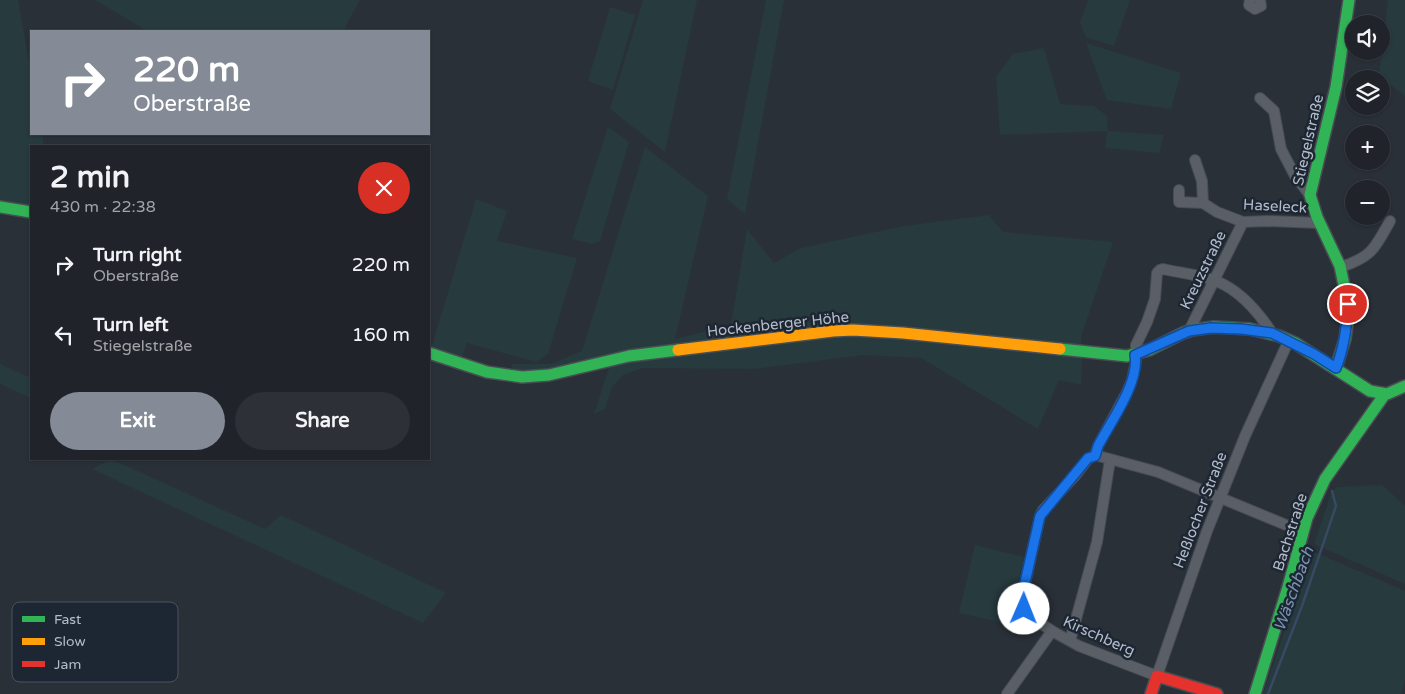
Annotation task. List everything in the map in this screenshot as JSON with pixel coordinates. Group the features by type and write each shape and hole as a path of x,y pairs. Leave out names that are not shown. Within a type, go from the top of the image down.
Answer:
{"street":[{"path":"1250,0 1249,5 1255,9 1261,6 1260,0"},
{"name":"Stiegelstraße","path":"1336,368 1342,353 1348,304 1341,267 1319,223 1310,195 1332,106 1349,0"},
{"path":"1260,98 1274,111 1282,149 1295,176 1310,195"},
{"path":"1195,160 1202,180 1203,203"},
{"name":"Haseleck","path":"1179,190 1179,202 1203,203 1217,212 1243,222 1319,223"},
{"path":"0,207 30,212"},
{"name":"Kreuzstraße","path":"1189,331 1243,222"},
{"path":"1341,267 1366,256 1375,248 1388,225"},
{"name":"Kirschberg","path":"1157,676 1070,642 1028,614 1022,596 1037,524 1043,510 1074,477 1088,458 1095,456 1098,446 1127,392 1134,370 1136,345 1155,299 1157,273 1163,269 1215,280"},
{"path":"1215,280 1236,293 1262,318 1272,333"},
{"path":"1135,355 1189,331 1205,328 1256,330 1272,333 1289,340 1336,368 1360,386 1374,392 1385,394 1405,386"},
{"name":"Hockenberger Höhe","path":"430,353 490,373 523,377 561,372 608,359 629,356 853,330 1135,355"},
{"name":"Heßlocher Straße","path":"1152,694 1190,577 1220,498 1245,436 1289,340"},
{"name":"Bachstraße","path":"1255,694 1303,532 1315,500 1325,479 1385,394"},
{"path":"1095,456 1158,472 1303,532"},
{"path":"1070,642 1097,542 1110,460"},
{"path":"1007,694 1052,631"},
{"path":"1157,676 1217,694"}],"green space":[{"path":"0,0 18,0 30,67 30,135 42,135 44,145 30,145 30,207 0,202"},
{"path":"95,0 360,0 344,30 145,30"},
{"path":"643,0 697,0 665,152 610,109"},
{"path":"766,0 784,0 745,214 727,199"},
{"path":"1088,0 1130,0 1114,46 1086,37 1080,23"},
{"path":"1388,0 1405,0 1405,96 1390,84 1390,70 1380,70 1381,60 1390,60 1390,15 1386,15"},
{"path":"610,7 635,15 613,90 588,81"},
{"path":"1086,43 1181,73 1171,109 1107,100"},
{"path":"1044,48 1060,104 1094,106 1107,116 1108,131 1164,135 1159,153 1105,148 1107,131 1000,135 996,77 1013,54"},
{"path":"608,127 629,142 600,241 593,244 572,239"},
{"path":"645,147 708,196 675,339 731,325 747,229 774,263 801,248 904,226 989,215 1003,232 1113,242 1081,337 1081,385 1059,380 1038,429 921,358 864,355 755,369 643,368 623,375 612,387 605,409 594,414 613,355 549,370 512,372 512,364 551,364 582,351"},
{"path":"476,199 507,211 497,241 577,258 548,354 536,362 467,343 461,360 431,349"},
{"path":"0,364 30,378 30,398 0,384"},
{"path":"109,460 113,460 265,529 281,515 446,593 423,623 92,469"},
{"path":"1382,485 1405,506 1405,584 1314,544 1332,491 1337,487"},
{"path":"975,545 1024,557 1009,624 959,613"},
{"path":"1312,551 1405,591 1405,679 1401,694 1263,694"}],"waterway":[{"name":"Wäschbach","path":"1268,694 1302,606 1336,506 1332,491"}],"traffic: fast":[{"path":"1336,368 1345,339 1347,325 1346,295 1340,266 1317,217 1310,195 1336,87 1349,0"},
{"path":"0,207 30,212"},
{"path":"1060,349 1127,356 1149,350 1192,330 1214,327 1250,329 1279,336 1295,343 1370,391 1387,394 1405,386"},
{"path":"430,353 487,372 522,377 549,375 629,356 678,350"},
{"path":"1255,694 1307,518 1325,479 1385,394"}],"traffic: slow":[{"path":"678,350 853,330 903,333 1060,349"}],"traffic: jam":[{"path":"1151,694 1157,676 1217,694"}],"route":[{"path":"1024,609 1022,596 1040,516 1043,510 1074,477 1088,458 1095,456 1098,446 1132,380 1136,361 1135,355 1141,354 1189,331 1211,328 1241,329 1272,333 1289,340 1336,368 1342,353 1348,304"}]}
